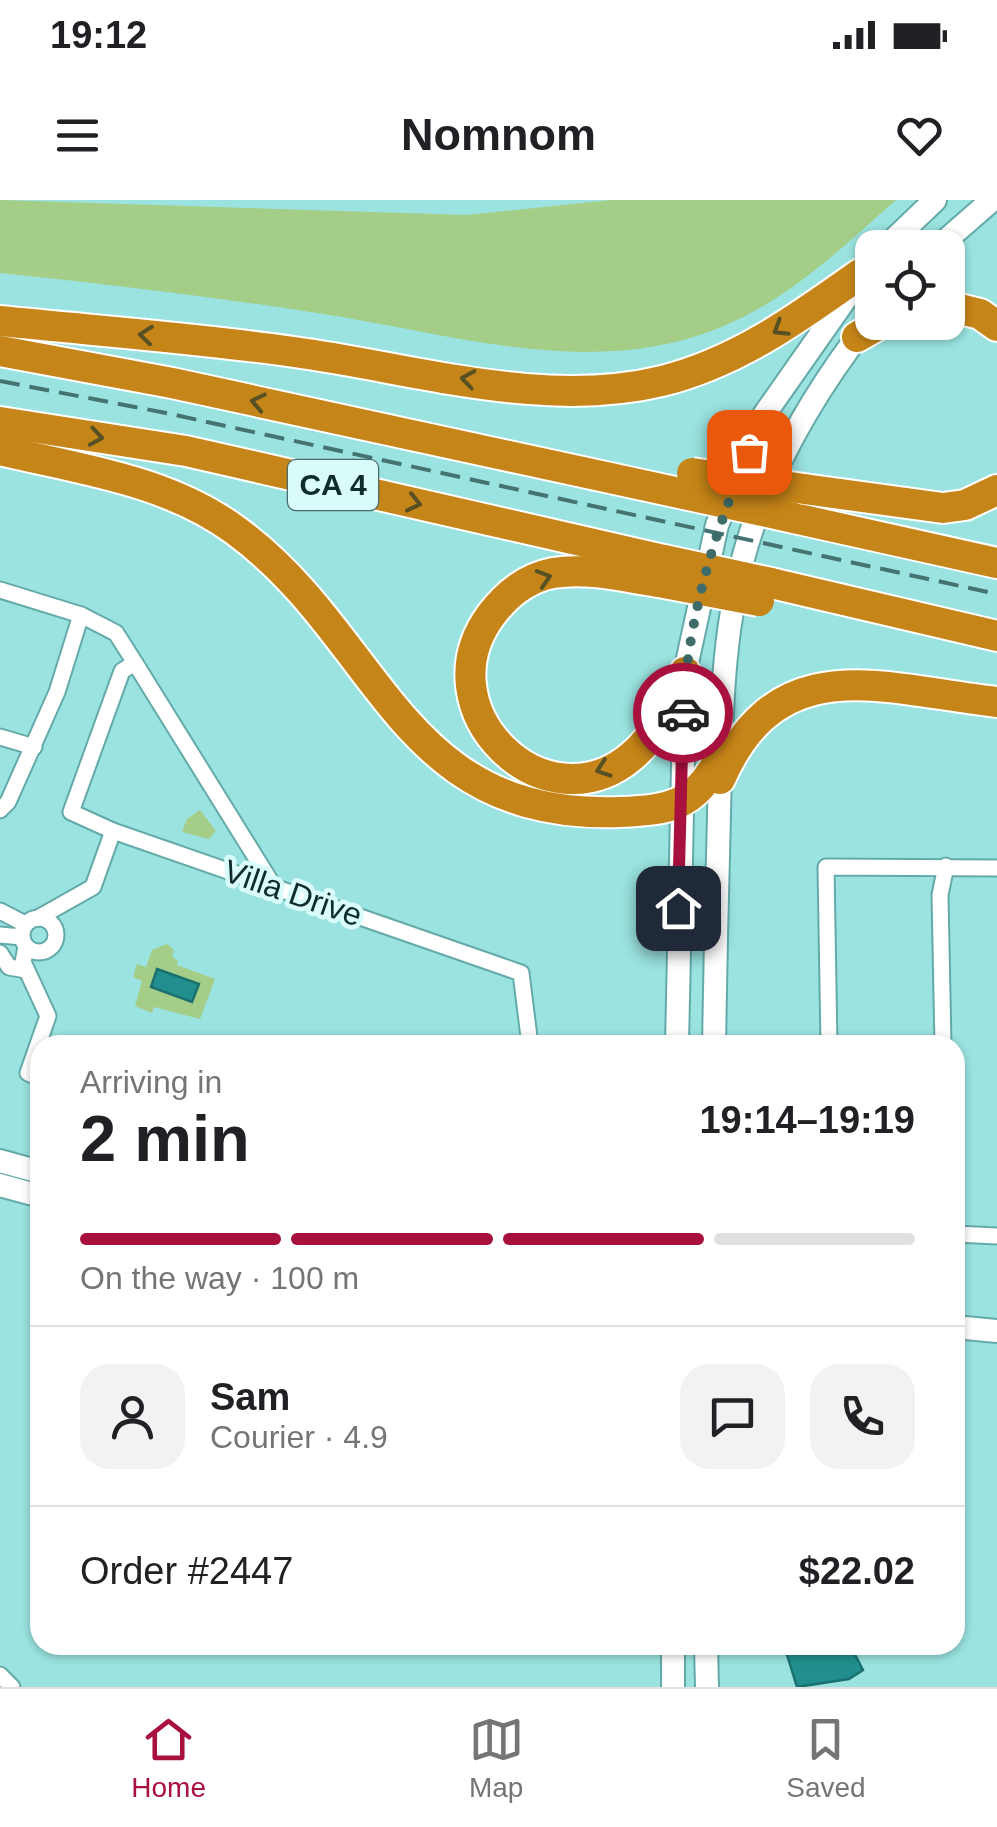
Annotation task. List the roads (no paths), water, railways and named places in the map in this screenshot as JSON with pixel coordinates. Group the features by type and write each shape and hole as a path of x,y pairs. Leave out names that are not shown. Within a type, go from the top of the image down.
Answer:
{"highway":[{"path":"0,321 246,345 523,388 594,390 660,381 722,361 783,328 855,275"},
{"path":"965,310 980,314 997,326"},
{"name":"CA 4","path":"0,351 353,423 799,504 997,562"},
{"name":"CA 4","path":"0,422 186,451 662,571 990,634"},
{"path":"0,450 163,491 235,530 286,577 428,747 461,775 519,802 577,812 656,810 679,804 705,786 756,720 792,695 811,689 859,686 997,702"},
{"path":"799,504 943,508 964,505 997,490"},
{"path":"662,571 563,572 536,578 518,588 499,604 478,635 470,667 473,703 488,735 514,762 554,776 595,774 632,756 670,705 684,672"}],"main road":[{"path":"904,230 935,200"},
{"path":"958,230 992,200"},
{"path":"677,1035 684,672 717,524 764,416 855,283"},
{"path":"714,1035 719,770 726,646 751,530 794,432 855,340"},
{"path":"0,1161 30,1169"},
{"path":"0,1184 30,1193"},
{"path":"965,1314 997,1316"},
{"path":"965,1328 997,1331"},
{"path":"965,1340 997,1342"},
{"path":"673,1655 673,1687"},
{"path":"706,1655 707,1687"}],"street":[{"path":"0,590 81,615 116,632 274,887"},
{"path":"0,810 34,747 81,615"},
{"name":"Villa Drive","path":"135,663 122,671 71,812 113,831 521,973 529,1035"},
{"path":"0,737 34,747"},
{"path":"0,934 30,936 93,888 113,831"},
{"path":"943,1035 940,895 946,866"},
{"path":"829,1035 826,867 997,868"},
{"path":"0,912 30,936 36,986"},
{"path":"30,936 26,970 48,1016 41,1035"},
{"path":"0,953 9,967 26,970"},
{"path":"965,1234 997,1236"},
{"path":"0,1675 12,1687"}],"water":[{"path":"157,969 199,984 192,1002 151,987"},
{"path":"787,1655 855,1655 863,1670 849,1679 797,1687"}],"railway":[{"path":"0,381 166,413 997,594"}]}
